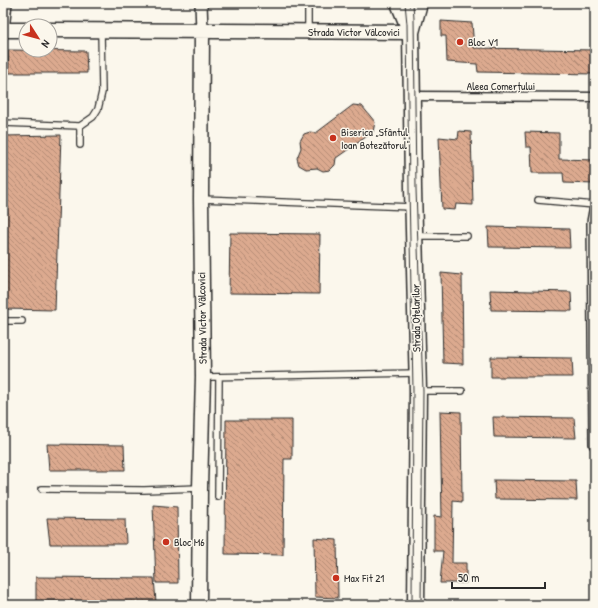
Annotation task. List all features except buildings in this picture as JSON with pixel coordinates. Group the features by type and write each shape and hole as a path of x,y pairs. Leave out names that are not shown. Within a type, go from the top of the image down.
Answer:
{"main road":[{"name":"Strada Oțelarilor","path":"400,3 411,32"},
{"name":"Strada Oțelarilor","path":"416,605 418,390 410,96 411,32 419,3"}],"street":[{"path":"6,3 3,30 18,30"},
{"name":"Strada Victor Vâlcovici","path":"199,605 203,377 201,3"},
{"name":"Strada Victor Vâlcovici","path":"58,30 411,32"},
{"name":"Aleea Comerțului","path":"410,96 595,97"},
{"path":"595,211 593,222 595,444"}],"lane":[{"path":"308,3 308,32"},
{"path":"3,123 80,126 93,117 98,109 102,92 101,31"},
{"path":"80,126 80,145"},
{"path":"201,199 414,208"},
{"path":"538,200 595,205"},
{"path":"415,236 467,236"},
{"path":"3,321 22,321"},
{"path":"203,377 417,373"},
{"path":"218,497 219,377"},
{"path":"418,390 462,391"},
{"path":"42,489 144,490 200,488"}],"tram line":[{"path":"405,3 407,24 413,390 412,605"},
{"path":"413,3 416,189 423,391 421,605"}],"place":[{"name":"Bloc V1","path":"460,42"},
{"name":"Biserica „Sfântul Ioan Botezătorul\"","path":"333,138"},
{"name":"Bloc M6","path":"166,542"},
{"name":"Max Fit 21","path":"336,578"}]}
